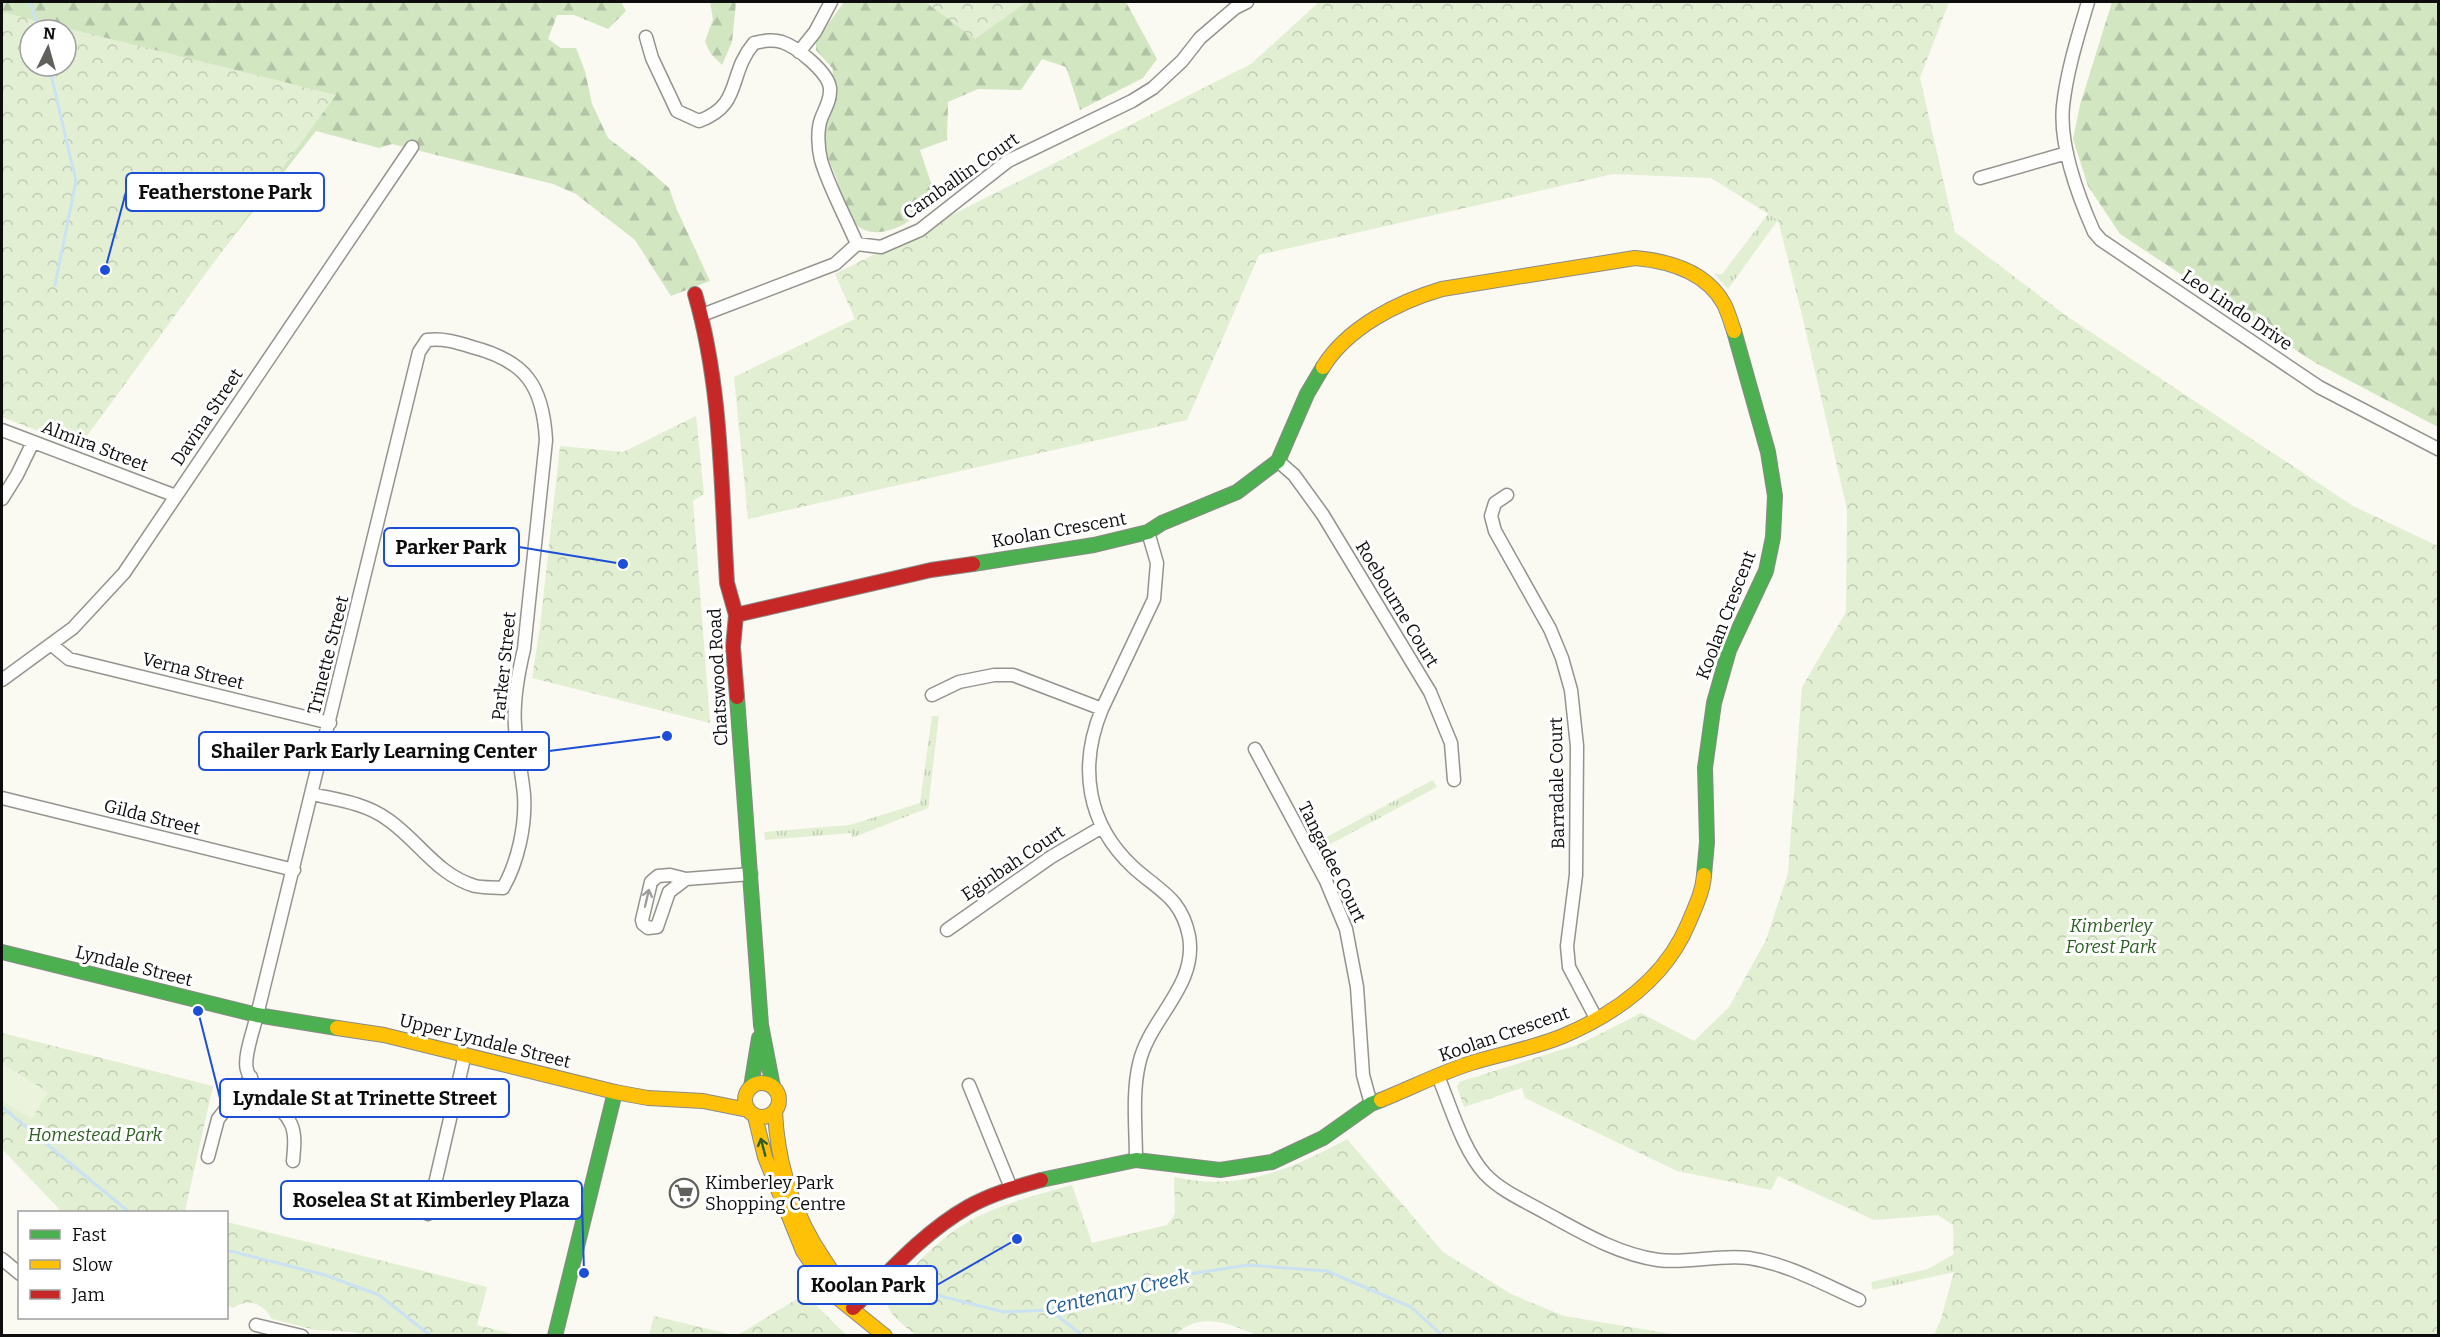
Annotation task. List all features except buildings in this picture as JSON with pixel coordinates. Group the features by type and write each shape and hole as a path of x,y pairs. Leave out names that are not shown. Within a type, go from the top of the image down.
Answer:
{"street":[{"path":"799,52 808,42 831,2"},
{"name":"Camballin Court","path":"857,244 881,247 920,230 1008,161 1132,101 1153,88 1182,61 1200,38 1235,8 1247,2"},
{"name":"Leo Lindo Drive","path":"2088,2 2075,45 2063,107 2067,153 2094,232 2101,240 2319,387 2439,449"},
{"path":"646,37 652,58 677,111 699,121 714,116 726,106 739,65 754,43 768,40 783,42 799,52 823,73 830,87 829,101 820,121 821,160 857,244 835,264 702,315"},
{"name":"Davina Street","path":"2,680 52,645 93,608 124,573 412,147"},
{"path":"1980,178 2067,153"},
{"name":"Koolan Crescent","path":"736,615 931,570 1094,545 1148,532 1162,523 1237,492 1278,461 1307,394 1326,363 1363,326 1384,311 1411,298 1442,289 1635,258 1660,260 1680,266 1706,284 1724,304 1735,334 1768,452 1775,496 1773,537 1766,571 1729,650 1714,703 1705,768 1707,842 1703,887 1683,937 1662,969 1630,1000 1562,1036 1478,1061 1371,1104 1323,1138 1272,1162 1220,1170 1136,1160 1011,1188 966,1208 950,1219 920,1242 853,1308"},
{"name":"Chatswood Road","path":"695,294 710,345 714,377 727,583 736,615 733,646 761,1025 773,1087"},
{"name":"Parker Street","path":"312,794 368,808 387,819 437,865 456,878 477,886 503,888 512,873 523,825 524,796 514,726 516,683 524,649 543,475 546,440 545,413 529,378 510,361 490,351 441,338 427,340"},
{"name":"Trinette Street","path":"251,1077 246,1062 257,1015 419,352 427,340"},
{"name":"Almira Street","path":"2,430 176,496"},
{"path":"2,499 33,442"},
{"name":"Roebourne Court","path":"1278,461 1294,475 1323,515 1430,692 1451,743 1454,780"},
{"name":"Barradale Court","path":"1508,495 1495,503 1491,516 1495,531 1550,629 1562,658 1571,690 1577,746 1576,875 1567,946 1569,967 1596,1018"},
{"path":"1136,1160 1136,1082 1139,1064 1155,1028 1184,981 1190,950 1189,935 1182,913 1171,897 1134,868 1102,827 1093,802 1089,777 1091,742 1102,709 1154,599 1157,587 1157,563 1148,532"},
{"name":"Verna Street","path":"52,645 69,659 330,723"},
{"path":"933,695 959,682 994,675 1013,675 1102,709"},
{"name":"Tangadee Court","path":"1255,749 1326,881 1346,929 1357,987 1363,1075 1371,1104"},
{"name":"Gilda Street","path":"2,798 294,870"},
{"name":"Eginbah Court","path":"947,930 1051,857 1102,827"},
{"path":"686,879 669,892 657,927 648,928 642,920 653,879 670,875 686,879 751,874"},
{"name":"Lyndale Street","path":"2,952 257,1015"},
{"name":"Upper Lyndale Street","path":"257,1015 384,1035 615,1092 648,1098 703,1101 751,1113"},
{"name":"Chatswood Road","path":"749,1089 761,1025"},
{"path":"428,1214 465,1054"},
{"path":"1438,1076 1470,1151 1484,1173 1506,1191 1590,1236 1630,1253 1658,1260 1688,1262 1747,1258 1778,1265 1859,1300"},
{"path":"208,1157 218,1119 251,1077 260,1092 282,1110 292,1125 293,1161"},
{"path":"807,1242 783,1170 776,1135 775,1112 779,1096 773,1087 762,1083 749,1089 744,1102 751,1113 765,1157 807,1242 853,1308 885,1335"},
{"path":"969,1085 1011,1188"},
{"name":"Upper Lyndale Street","path":"703,1101 749,1089"},
{"path":"555,1335 615,1092"},
{"path":"751,1113 765,1117 775,1112"},
{"path":"2,1259 18,1272"},
{"path":"256,1325 302,1335"}],"green space":[{"path":"2,2 621,2 626,11 608,29 574,15 557,15 548,39 561,48 576,48 585,71 592,104 608,138 669,188 710,281 671,296 635,240 576,194 553,184 392,144 379,148 316,131 115,388 2,70"},
{"path":"710,2 736,2 732,42 722,65 711,54 705,42 713,19"},
{"path":"844,2 1126,2 1157,59 1143,78 1080,110 1066,67 1042,59 1021,90 978,89 948,102 947,140 920,150 936,198 921,213 901,226 879,232 869,231 854,223 847,210 822,137 833,69 816,50 816,41"},
{"path":"925,2 1027,2 975,39"},
{"name":"Kimberley Forest Park","path":"1319,2 1949,2 1920,78 1955,232 2065,315 2353,506 2438,546 2438,1335 1934,1335 1941,1319 1954,1272 1953,1225 1938,1215 1874,1220 1778,1176 1771,1190 1677,1171 1525,1098 1522,1088 1464,1107 1457,1087 1459,1082 1580,1044 1641,1013 1694,1041 1729,1007 1766,940 1788,873 1802,687 1846,612 1847,509 1778,220 1711,178 1613,174 1259,255 1187,420 748,519 734,377 855,319 835,274 1251,64"},
{"path":"2112,2 2438,2 2438,427 2314,362 2120,234 2088,186 2073,139 2080,105"},
{"path":"2,12 26,18 18,18 18,78 78,78 78,31 336,95 79,447 2,417"},
{"path":"1768,214 1778,220 1728,289 1714,274 1722,274"},
{"path":"696,416 704,494 693,501 710,723 532,678 540,627 560,446 623,452"},
{"path":"932,716 939,716 928,808 852,838 851,833 765,840 764,832 850,825 920,803"},
{"path":"1433,780 1437,787 1325,847 1321,840"},
{"name":"Homestead Park","path":"2,1033 213,1086 185,1211 61,1211 2,1149"},
{"path":"3,1064 48,1092 32,1119 2,1101"},
{"path":"1347,1139 1443,1252 1511,1294 1564,1316 1678,1335 1261,1336 1227,1324 1206,1321 1185,1327 1175,1335 918,1336 896,1318 888,1306 886,1299 891,1287 934,1247 969,1221 1001,1207 1072,1185 1092,1243 1167,1225 1175,1214 1174,1177 1221,1182 1265,1175 1306,1160"},
{"path":"228,1222 487,1287 477,1325 517,1335 366,1335 316,1330 272,1319 264,1309 255,1304 245,1303 233,1308 228,1306"},
{"path":"1954,1254 1954,1272 1873,1290 1871,1282 1928,1269"},
{"path":"805,1294 846,1335 738,1335"},
{"path":"654,1316 733,1335 649,1335"}],"waterway":[{"path":"30,2 35,18"},
{"path":"52,78 76,181 55,285"},
{"name":"Centenary Creek","path":"2,1107 128,1211"},
{"name":"Centenary Creek","path":"228,1251 325,1275 379,1295 431,1336"},
{"name":"Centenary Creek","path":"918,1295 936,1295 1004,1312 1050,1310 1164,1278 1248,1265 1327,1271 1411,1307 1443,1336"},
{"path":"1050,1310 1083,1336"}],"traffic: fast":[{"path":"1704,875 1707,842 1705,768 1714,703 1729,650 1766,571 1773,537 1775,496 1768,452 1734,331"},
{"path":"973,564 1094,545 1148,532 1162,523 1237,492 1278,461 1307,394 1323,367"},
{"path":"737,697 761,1025 773,1087"},
{"path":"2,952 257,1015 337,1028"},
{"path":"751,1087 759,1038"},
{"path":"555,1336 615,1092"},
{"path":"1041,1180 1136,1160 1220,1170 1272,1162 1323,1138 1371,1104 1381,1100"}],"traffic: slow":[{"path":"1323,367 1333,353 1360,328 1392,309 1425,294 1442,289 1635,258 1673,265 1707,283 1724,304 1734,331"},
{"path":"1381,1100 1459,1067 1563,1036 1621,1005 1653,977 1679,942 1698,899 1704,875"},
{"path":"337,1028 384,1035 615,1092 648,1098 703,1101 748,1110"},
{"path":"762,1083 774,1088 779,1100 774,1112 762,1117 750,1112 745,1100 750,1088 762,1083"},
{"path":"775,1111 782,1163 791,1195 813,1242 850,1301"},
{"path":"755,1116 765,1157 803,1251 833,1294 885,1336"}],"traffic: jam":[{"path":"695,294 711,365 719,437 727,583 736,615 733,647 737,697"},
{"path":"736,615 931,570 973,564"},
{"path":"853,1308 907,1254 952,1217 986,1198 1041,1180"}],"place":[{"name":"Featherstone Park","path":"105,270"},
{"name":"Parker Park","path":"623,564"},
{"name":"Shailer Park Early Learning Center","path":"667,736"},
{"name":"Lyndale St at Trinette Street","path":"198,1011"},
{"name":"Kimberley Park Shopping Centre","path":"684,1193"},
{"name":"Koolan Park","path":"1017,1239"},
{"name":"Roselea St at Kimberley Plaza","path":"584,1273"}]}
